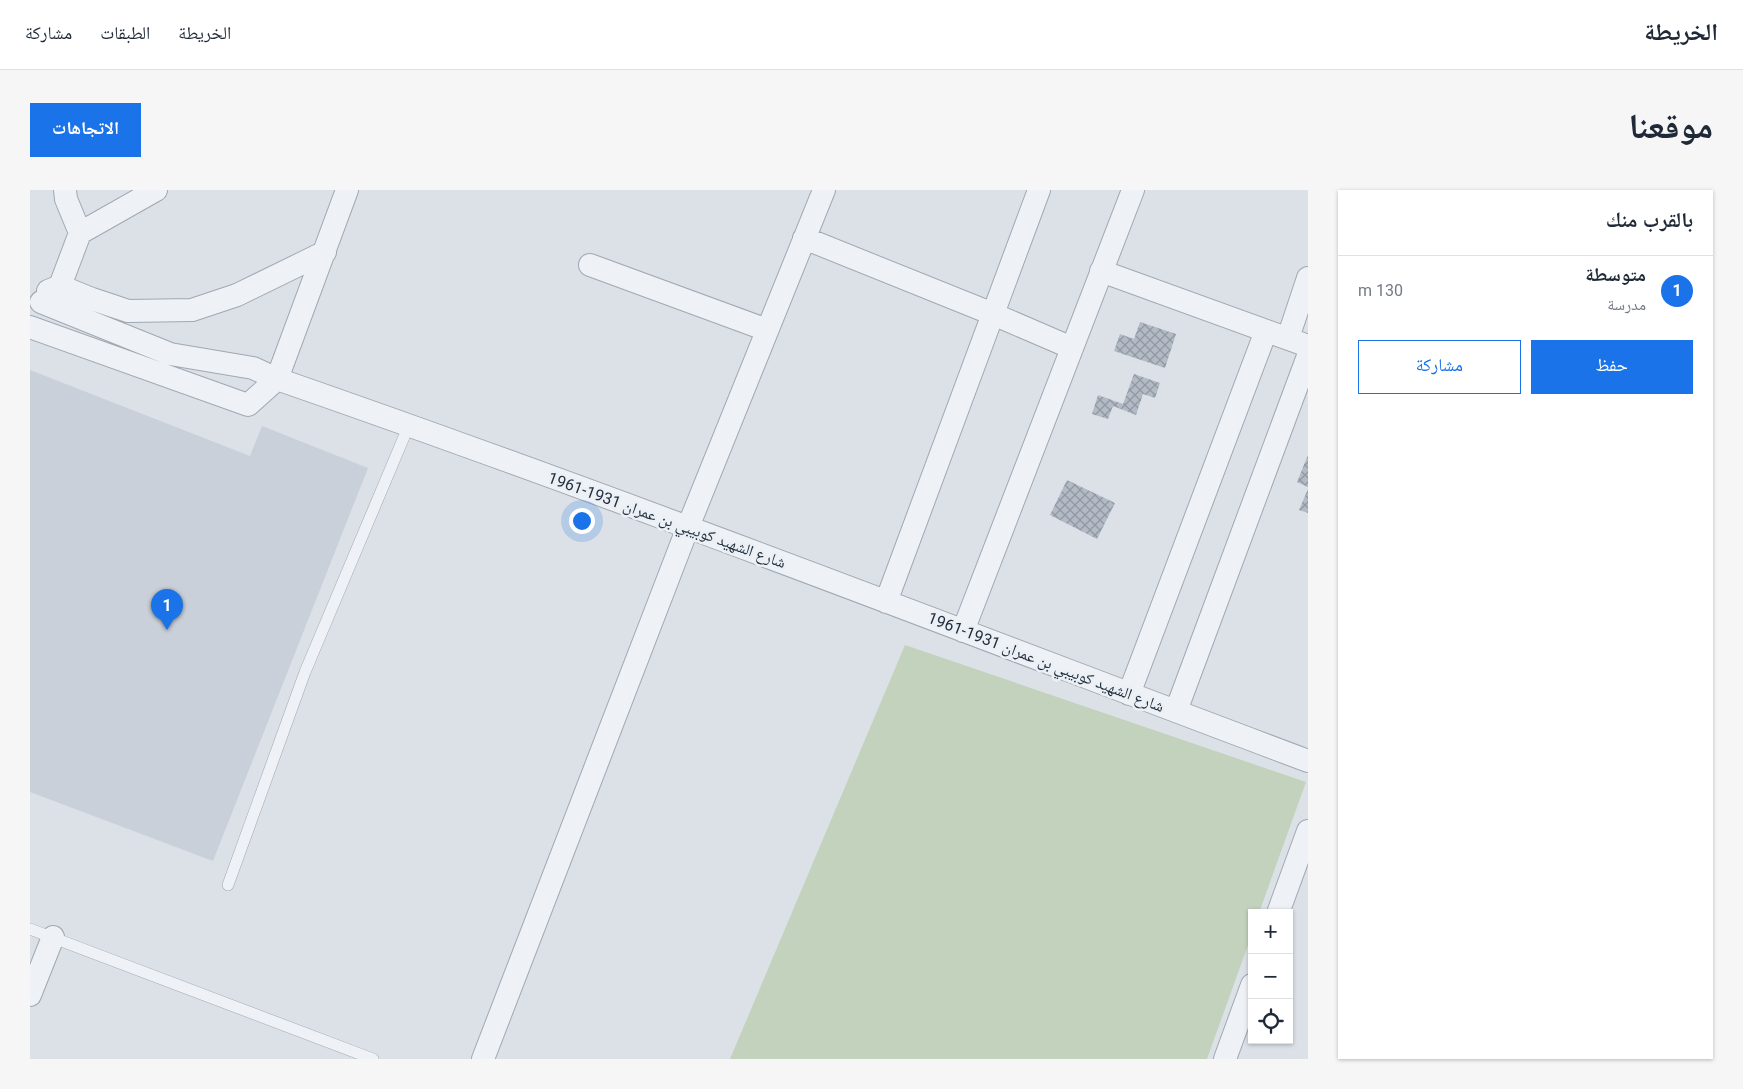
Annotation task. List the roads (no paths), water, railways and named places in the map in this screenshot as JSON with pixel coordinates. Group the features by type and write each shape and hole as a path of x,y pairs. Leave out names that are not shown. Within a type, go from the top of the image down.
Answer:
{"street":[{"path":"66,190 66,199 80,233"},
{"path":"30,321 47,292 60,286 80,233 156,190"},
{"path":"30,327 248,405 276,379 347,190"},
{"path":"483,1059 688,527 824,190"},
{"path":"886,602 1039,190"},
{"path":"963,631 1133,190"},
{"path":"804,238 1072,348"},
{"path":"60,286 128,311 192,310 237,295 325,252"},
{"path":"590,265 767,330"},
{"path":"1101,271 1298,342 1308,278"},
{"name":"شارع الشهيد كوبيبي بن عمران 1931-1961","path":"41,302 170,354 254,368 276,379 409,425 688,527 1308,761"},
{"path":"1129,694 1266,331"},
{"path":"1176,711 1308,356"},
{"path":"1279,909 1308,831"},
{"path":"30,995 53,937"},
{"path":"1225,1059 1248,997"}],"lane":[{"path":"228,885 305,672 409,425"},
{"path":"30,929 373,1059"}],"place":[{"name":"متوسطة","path":"167,630"}]}
